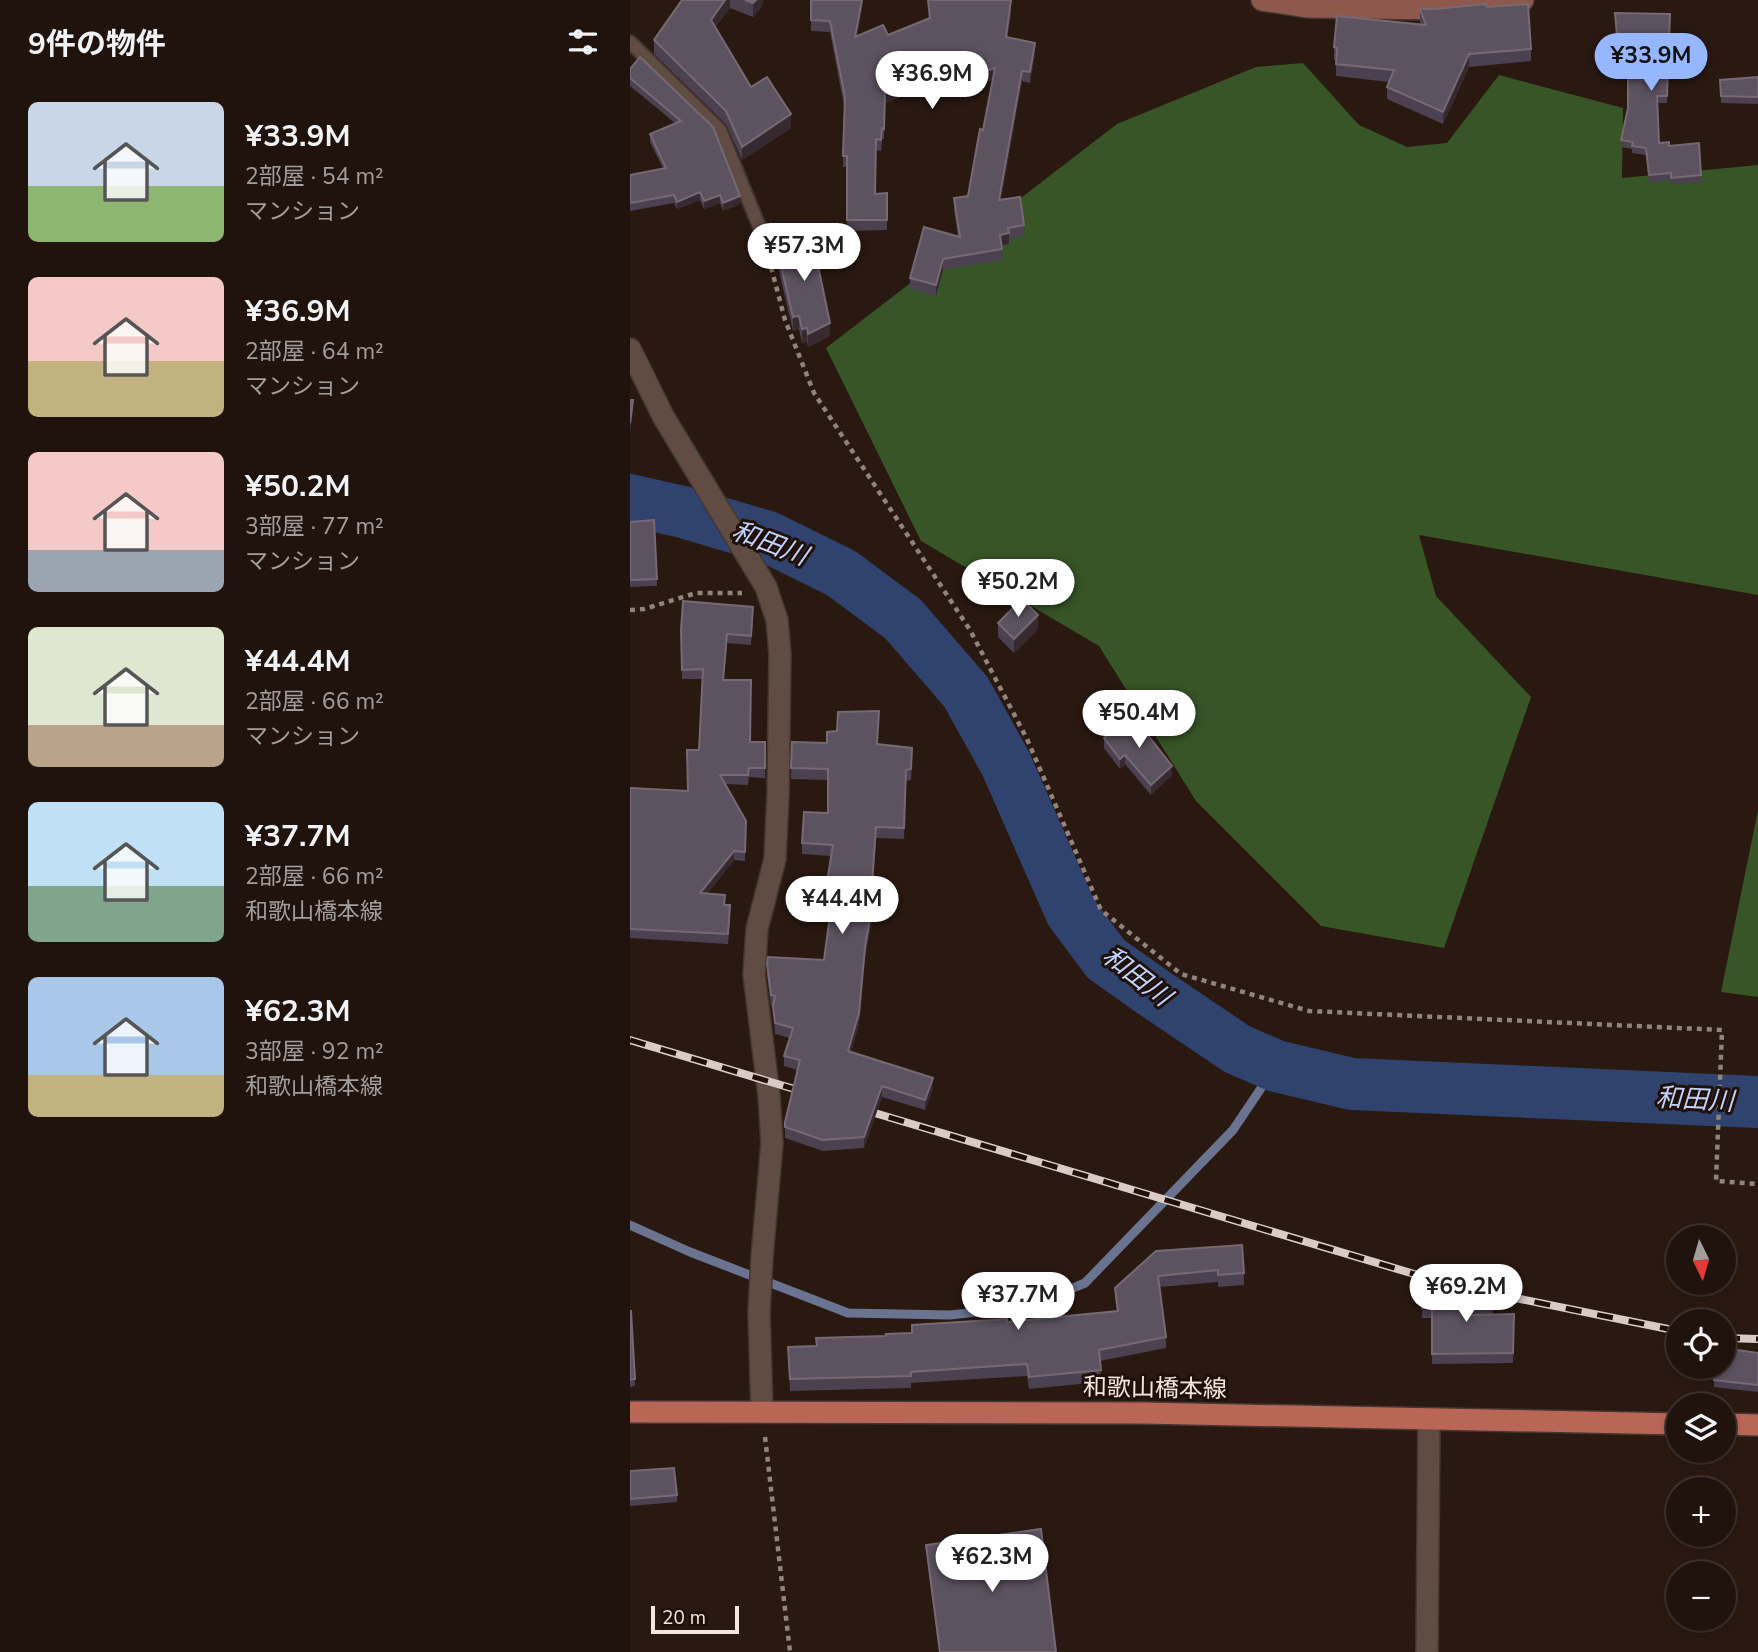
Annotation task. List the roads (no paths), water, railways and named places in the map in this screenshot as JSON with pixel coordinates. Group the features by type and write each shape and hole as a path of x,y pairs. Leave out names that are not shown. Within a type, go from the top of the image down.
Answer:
{"main road":[{"name":"和歌山橋本線","path":"630,1412 1143,1413 1666,1423"},
{"path":"1736,1424 1758,1425"}],"street":[{"path":"1262,0 1308,7 1435,9 1523,0"},
{"path":"630,349 663,416 766,587 776,620 779,668 775,859 758,929 754,974 772,1143 759,1313 762,1412"},
{"path":"1427,1652 1429,1420"}],"lane":[{"path":"630,42 720,130 761,231"}],"waterway":[{"name":"和田川","path":"630,500 683,512 768,537 841,573 903,619 966,692 1006,764 1071,912 1106,959 1237,1049 1276,1066 1352,1084 1758,1102"},
{"path":"630,1225 690,1252 848,1313 950,1315 1031,1306 1085,1283 1233,1130 1276,1066"}],"railway":[{"path":"630,1040 811,1094"},
{"path":"858,1108 1451,1285 1666,1329"},
{"path":"1736,1338 1758,1339"}]}
